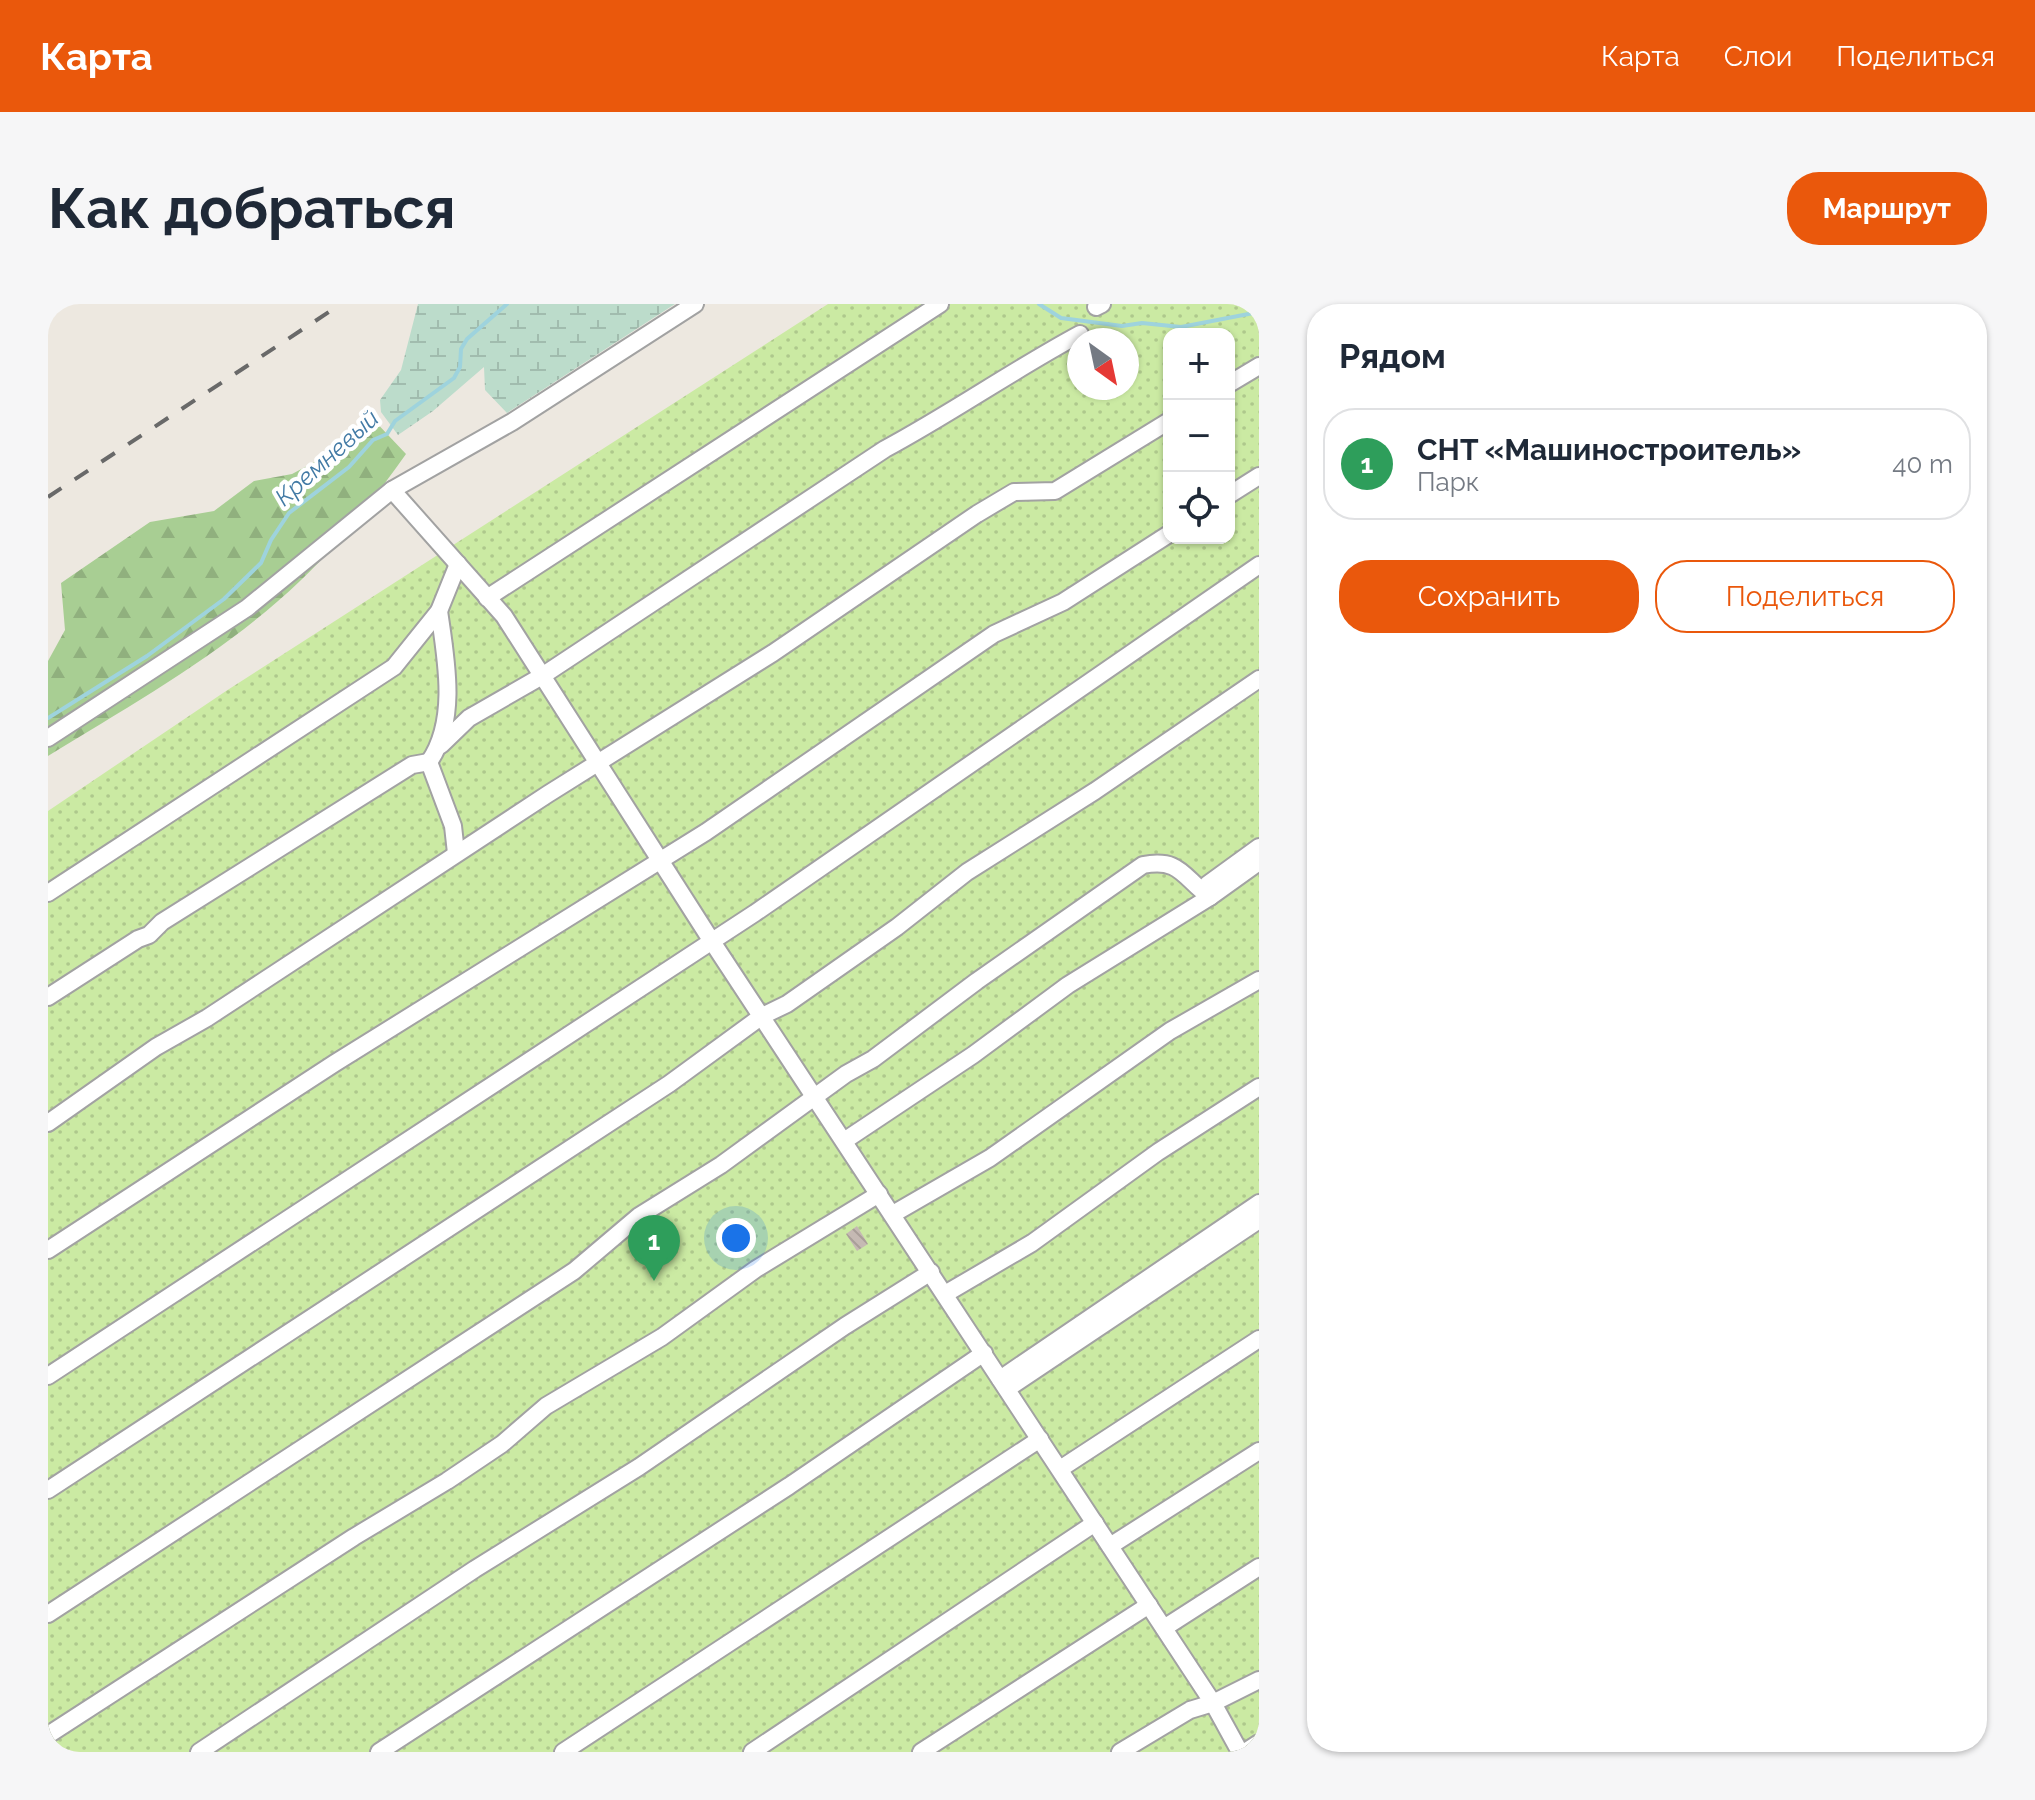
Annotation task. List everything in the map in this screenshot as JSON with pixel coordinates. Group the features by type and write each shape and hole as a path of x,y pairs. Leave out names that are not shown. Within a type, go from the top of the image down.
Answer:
{"lane":[{"path":"48,738 247,608 392,490 512,422 695,304"},
{"path":"487,598 940,304"},
{"path":"48,997 149,935 162,922 343,807 412,765 429,762 441,745 469,718 542,676 885,449 944,418 1028,362 1067,341"},
{"path":"1235,380 1259,366"},
{"path":"48,1123 156,1047 207,1018 456,853 773,653 977,514 1014,492 1055,491 1163,425"},
{"path":"1235,491 1259,476"},
{"path":"392,490 504,616 711,940 1149,1605 1239,1747"},
{"path":"48,1250 325,1070 661,861 994,634 1063,602 1163,538"},
{"path":"48,893 394,667 439,611 458,564"},
{"path":"48,1376 711,940 1259,565"},
{"path":"439,611 446,686 441,745"},
{"path":"48,1490 600,1130 762,1016 822,979 980,863 1095,791 1259,679"},
{"path":"429,762 453,826 456,853"},
{"path":"1210,897 1208,884 1259,847"},
{"path":"48,1614 552,1286 639,1216 721,1165 1143,865 1164,861 1179,867 1191,883 1210,897"},
{"path":"844,1141 973,1055 1068,985 1210,897 1259,862"},
{"path":"893,1214 990,1158 1170,1031 1259,980"},
{"path":"945,1294 1032,1243 1158,1152 1259,1087"},
{"path":"48,1735 354,1537 447,1481 502,1444 546,1406 662,1337 756,1269 879,1194"},
{"path":"1004,1384 1259,1203"},
{"path":"1004,1384 1259,1220"},
{"path":"199,1752 475,1569 639,1467 845,1326 931,1272"},
{"path":"1060,1469 1259,1339"},
{"path":"379,1752 789,1486 984,1353"},
{"path":"563,1752 1040,1439"},
{"path":"1110,1546 1259,1451"},
{"path":"752,1752 1095,1523"},
{"path":"1164,1628 1259,1567"},
{"path":"921,1752 1149,1605"},
{"path":"1120,1752 1190,1710 1213,1703 1259,1680"},
{"path":"1219,1752 1259,1743"}],"green space":[{"path":"418,304 675,304 507,413 485,390 484,367 433,411 398,435 381,412 380,400 401,370"},
{"path":"828,304 1259,304 1259,1752 48,1752 48,811 226,691"},
{"path":"371,417 406,454 356,520 315,566 271,607 210,654 48,756 48,661 65,630 61,583 150,522 214,511 254,481 292,474 324,457"}],"building":[{"path":"857,1226 868,1244 857,1251 846,1234"}],"waterway":[{"name":"Кремневый","path":"48,718 147,656 224,599 261,563 271,540 289,513 349,467 373,440 387,434 395,421 454,378 460,367 461,349 467,339 507,304"},
{"name":"Кремневый","path":"1039,304 1061,318 1122,326 1142,323 1181,327 1259,312"}],"railway":[{"path":"48,497 341,304"}],"place":[{"name":"СНТ «Машиностроитель»","path":"654,1281"}]}
